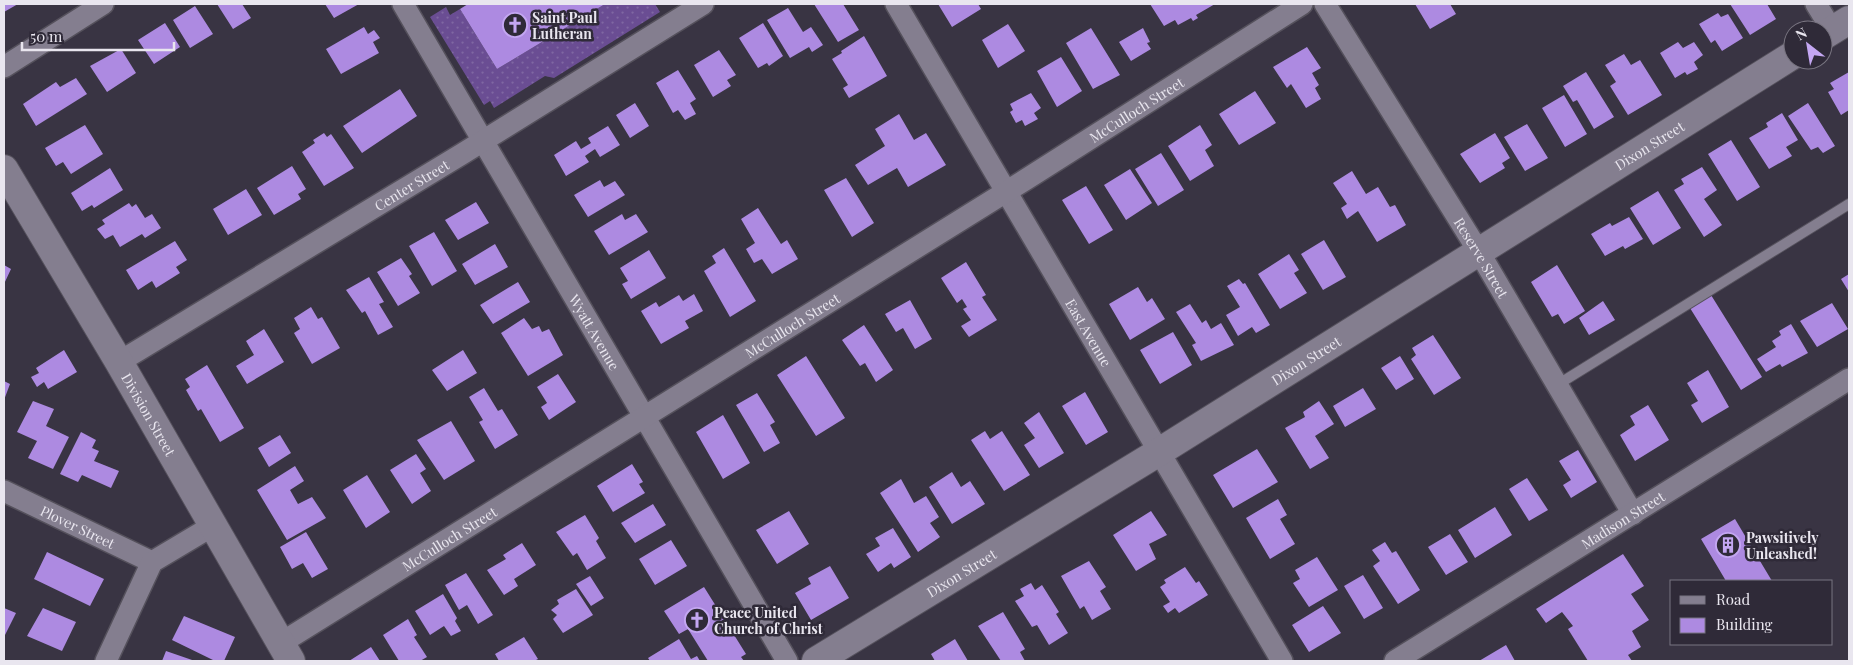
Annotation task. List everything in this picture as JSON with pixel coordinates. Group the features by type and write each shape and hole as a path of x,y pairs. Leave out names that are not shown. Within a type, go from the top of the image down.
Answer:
{"street":[{"path":"4,66 103,4"},
{"name":"Wyatt Avenue","path":"403,4 787,661"},
{"name":"Center Street","path":"119,362 703,4"},
{"name":"East Avenue","path":"896,4 1282,661"},
{"name":"McCulloch Street","path":"286,652 645,416 1302,4"},
{"name":"Reserve Street","path":"1326,4 1479,252 1633,514"},
{"path":"1816,4 1835,28"},
{"name":"Dixon Street","path":"816,661 1159,452 1783,61"},
{"name":"Division Street","path":"7,178 119,362 286,652"},
{"name":"Madison Street","path":"1395,661 1849,379"},
{"name":"Plover Street","path":"4,491 152,562"},
{"path":"106,661 152,562 214,525"}],"lane":[{"path":"1557,384 1849,204"}],"shaded area":[{"path":"605,4 655,4 660,12 554,78 545,76 494,108 490,101 484,105 430,17 446,7 450,15 460,9 497,69"}],"building":[{"path":"4,4 18,4 4,12"},
{"path":"217,4 242,4 251,18 233,29"},
{"path":"325,4 359,4 334,18"},
{"path":"468,4 605,4 497,69 460,9"},
{"path":"814,4 843,4 859,30 838,42"},
{"path":"938,4 978,4 981,9 952,27"},
{"path":"1150,4 1215,4 1196,15 1198,18 1193,21 1191,18 1178,25 1175,20 1164,26"},
{"path":"1415,4 1450,4 1456,14 1430,29"},
{"path":"1730,4 1767,4 1776,19 1750,35"},
{"path":"195,6 213,34 190,48 173,20"},
{"path":"788,8 803,32 811,27 823,45 812,52 809,47 790,58 767,20"},
{"path":"1718,13 1721,17 1728,14 1743,38 1722,51 1715,40 1711,43 1699,24"},
{"path":"165,23 180,47 154,64 138,40"},
{"path":"763,23 783,56 769,66 767,63 758,68 739,38"},
{"path":"1008,24 1025,51 998,68 982,40"},
{"path":"364,27 368,34 374,30 380,38 373,42 379,53 341,74 326,49"},
{"path":"1091,28 1120,75 1093,89 1066,43"},
{"path":"1143,28 1150,42 1147,43 1151,49 1131,61 1119,42"},
{"path":"864,36 887,76 849,98 843,88 848,85 832,59"},
{"path":"1678,42 1683,48 1694,42 1703,55 1694,62 1698,69 1687,75 1685,72 1675,78 1660,53"},
{"path":"1307,47 1321,68 1312,73 1319,85 1315,88 1321,99 1306,108 1291,84 1287,88 1273,67"},
{"path":"121,49 136,73 107,92 90,66"},
{"path":"719,50 736,75 727,80 731,86 713,97 694,65"},
{"path":"1624,54 1631,65 1640,60 1662,95 1628,115 1610,86 1616,82 1605,65"},
{"path":"1061,57 1082,91 1057,107 1037,71"},
{"path":"678,70 696,99 690,103 696,114 685,120 678,110 673,113 656,83"},
{"path":"1586,72 1614,117 1594,129 1577,100 1573,102 1563,86"},
{"path":"1849,72 1849,110 1841,115 1828,92 1834,89 1830,83"},
{"path":"76,78 87,94 36,126 23,104 56,82 60,87"},
{"path":"400,89 417,116 362,153 343,126"},
{"path":"1255,91 1276,123 1239,145 1219,114"},
{"path":"1031,93 1041,108 1034,113 1038,119 1025,126 1022,120 1016,123 1010,112 1013,110 1010,104"},
{"path":"1564,95 1587,134 1565,147 1542,108"},
{"path":"635,103 649,126 630,138 616,115"},
{"path":"1808,103 1835,146 1823,153 1818,147 1811,150 1788,116"},
{"path":"1782,113 1798,140 1786,147 1792,156 1769,169 1749,138 1768,127 1766,123"},
{"path":"899,114 914,140 926,133 946,165 908,187 897,168 868,185 855,165 885,146 875,129"},
{"path":"1527,124 1548,158 1525,171 1504,137"},
{"path":"85,125 103,154 71,174 63,162 56,166 45,148"},
{"path":"1200,125 1212,145 1205,150 1214,166 1190,181 1168,146"},
{"path":"608,126 620,145 600,157 595,149 585,156 589,162 566,176 554,155 576,141 581,149 591,143 588,138"},
{"path":"324,133 327,137 331,134 354,168 324,186 302,152 315,143 313,140"},
{"path":"1495,133 1510,158 1502,163 1505,168 1480,183 1460,154"},
{"path":"1731,140 1760,187 1737,201 1708,154"},
{"path":"1161,153 1184,190 1158,206 1135,169"},
{"path":"292,166 306,189 298,194 301,199 274,215 257,188"},
{"path":"1702,167 1717,190 1704,199 1722,225 1704,237 1674,190 1684,184 1681,179"},
{"path":"110,168 123,190 94,208 92,205 82,211 71,193"},
{"path":"1130,169 1152,203 1126,220 1104,185"},
{"path":"1352,171 1366,194 1378,187 1390,207 1395,205 1406,225 1377,242 1358,211 1347,219 1341,208 1347,204 1333,183"},
{"path":"846,178 874,223 852,237 824,190"},
{"path":"600,180 604,187 615,181 625,195 588,217 574,195"},
{"path":"1086,186 1113,230 1089,244 1062,200"},
{"path":"246,189 262,215 228,235 213,209"},
{"path":"1658,191 1681,228 1653,245 1630,208"},
{"path":"476,202 489,223 458,240 445,220"},
{"path":"129,203 132,207 136,204 145,218 152,214 161,228 145,238 142,234 120,247 113,235 105,239 97,229 105,224 102,220"},
{"path":"758,208 781,244 787,240 798,259 772,274 762,259 754,263 746,249 755,243 741,219"},
{"path":"622,214 625,220 636,214 648,232 609,255 594,231"},
{"path":"1629,217 1643,239 1625,249 1623,246 1605,256 1591,234 1610,223 1612,226"},
{"path":"434,232 457,271 432,286 409,246"},
{"path":"1324,240 1346,277 1323,290 1301,254"},
{"path":"175,241 187,260 176,267 180,273 156,288 152,281 138,290 126,270"},
{"path":"495,244 508,267 475,285 462,264"},
{"path":"724,248 756,301 730,317 704,271 716,263 712,256"},
{"path":"649,250 666,278 631,299 622,284 628,281 620,268"},
{"path":"1289,254 1299,270 1294,273 1307,293 1280,309 1258,274"},
{"path":"401,258 412,274 409,276 420,293 398,306 377,272"},
{"path":"966,262 986,295 982,297 997,320 969,337 961,326 971,320 963,309 967,307 962,299 957,303 941,278"},
{"path":"4,265 11,269 4,284"},
{"path":"1557,265 1585,311 1564,324 1558,314 1552,317 1531,282"},
{"path":"1849,274 1849,292 1841,279"},
{"path":"369,277 384,302 379,304 393,327 378,335 365,311 362,313 346,290"},
{"path":"1239,279 1243,284 1245,283 1270,325 1256,333 1252,327 1238,336 1226,315 1240,307 1227,286"},
{"path":"518,282 530,302 493,324 480,305"},
{"path":"1138,287 1147,302 1152,298 1165,319 1130,340 1109,304"},
{"path":"694,294 703,311 685,321 689,328 661,344 641,311 656,302 659,307 679,295 683,301"},
{"path":"1711,295 1762,377 1741,390 1690,308"},
{"path":"910,300 932,339 915,349 903,328 896,332 885,314"},
{"path":"1603,301 1615,320 1589,335 1579,318"},
{"path":"1832,303 1848,329 1817,347 1800,321"},
{"path":"1190,304 1202,323 1206,320 1211,329 1221,323 1234,345 1201,361 1192,345 1196,343 1176,312"},
{"path":"311,307 318,319 322,317 340,348 312,364 294,333 300,329 294,318"},
{"path":"524,318 532,329 539,326 542,332 549,329 563,355 528,376 501,333"},
{"path":"1791,324 1808,353 1782,367 1780,364 1766,372 1757,359 1776,347 1772,341 1781,335 1779,331"},
{"path":"864,325 893,370 876,382 865,363 860,366 842,340"},
{"path":"264,329 284,362 247,384 236,366 254,355 246,341"},
{"path":"1173,332 1192,365 1160,384 1140,350"},
{"path":"1433,335 1461,378 1434,395 1411,359 1416,355 1412,348"},
{"path":"64,350 77,372 48,389 44,382 37,387 31,377 39,373 36,368"},
{"path":"463,350 477,373 447,391 432,370"},
{"path":"806,356 845,418 816,436 777,375"},
{"path":"1400,356 1414,379 1396,390 1381,368"},
{"path":"207,365 244,428 220,442 201,409 198,411 186,390 190,387 185,379"},
{"path":"1708,370 1729,407 1702,423 1691,405 1698,401 1687,383"},
{"path":"558,374 576,402 549,420 541,407 547,403 537,387"},
{"path":"4,381 10,384 4,400"},
{"path":"484,388 498,411 502,409 518,435 495,449 479,422 483,420 469,397"},
{"path":"1363,388 1376,409 1345,427 1333,406"},
{"path":"1085,392 1108,432 1086,445 1062,406"},
{"path":"757,393 775,422 770,425 780,443 764,452 736,405"},
{"path":"33,401 54,409 46,426 69,437 53,469 28,458 37,441 17,432"},
{"path":"1319,401 1334,424 1315,436 1329,458 1310,469 1285,428 1305,417 1303,412"},
{"path":"1648,405 1669,440 1635,461 1620,435 1635,425 1630,416"},
{"path":"1039,412 1064,453 1039,468 1024,445 1035,438 1024,423"},
{"path":"723,415 750,463 723,479 696,432"},
{"path":"451,421 475,461 444,480 417,440"},
{"path":"985,431 990,439 1002,431 1030,475 1004,491 971,440"},
{"path":"81,432 96,440 92,448 99,451 94,461 119,471 111,488 82,475 78,482 60,474"},
{"path":"280,435 291,453 269,467 258,448"},
{"path":"1257,449 1278,482 1233,508 1213,475"},
{"path":"1578,450 1597,482 1571,498 1563,485 1571,480 1559,461"},
{"path":"416,454 426,469 420,473 431,491 412,504 390,470"},
{"path":"632,464 643,482 639,484 645,493 613,512 597,486"},
{"path":"295,466 304,481 290,490 298,504 312,497 326,518 287,540 257,490"},
{"path":"952,472 961,487 970,481 985,504 952,524 929,487"},
{"path":"367,475 390,512 366,528 343,490"},
{"path":"1527,478 1548,510 1529,521 1509,489"},
{"path":"901,479 914,503 926,496 939,517 930,523 940,537 918,552 880,493"},
{"path":"1278,499 1287,515 1280,519 1295,544 1270,559 1246,518"},
{"path":"653,504 666,525 635,543 621,523"},
{"path":"1495,507 1512,535 1475,558 1458,530"},
{"path":"789,511 809,544 777,564 756,530"},
{"path":"1151,511 1167,535 1149,544 1156,559 1136,571 1113,535"},
{"path":"585,515 599,538 596,541 606,558 587,570 577,553 573,556 556,532"},
{"name":"Pawsitively Unleashed!","path":"1735,519 1771,580 1725,580 1701,539"},
{"path":"893,528 911,557 894,568 891,563 878,572 866,554 880,546 875,538"},
{"path":"306,532 328,569 312,578 303,563 292,569 280,547"},
{"path":"1450,534 1468,562 1446,575 1428,547"},
{"path":"671,540 687,566 655,585 639,559"},
{"path":"1385,542 1392,553 1396,551 1420,590 1398,604 1373,566 1380,561 1372,550"},
{"path":"522,543 536,565 514,579 518,586 504,595 487,570 506,559 503,555"},
{"path":"47,552 104,579 90,606 34,579"},
{"path":"1623,554 1644,586 1631,594 1649,620 1632,631 1641,647 1628,655 1632,661 1588,661 1568,629 1573,626 1562,612 1546,623 1536,609"},
{"path":"1317,557 1338,590 1309,607 1293,583 1300,579 1295,570"},
{"path":"1089,561 1106,587 1100,591 1111,609 1092,620 1084,606 1080,609 1061,576"},
{"path":"830,566 849,598 811,620 795,593 811,584 808,578"},
{"path":"1185,567 1196,583 1199,581 1208,595 1179,613 1175,608 1168,613 1163,606 1170,602 1160,587 1166,583 1164,580"},
{"path":"466,573 493,615 478,624 467,605 459,610 445,585"},
{"path":"1363,575 1383,608 1364,619 1344,586"},
{"path":"590,576 604,598 591,606 576,584"},
{"path":"1031,583 1035,590 1042,585 1059,612 1056,614 1068,633 1049,645 1037,625 1032,627 1015,601 1024,596 1020,589"},
{"name":"Peace United Church of Christ","path":"704,587 746,654 741,657 744,661 708,661 688,629 679,634 664,611"},
{"path":"576,589 593,615 563,633 553,619 557,615 551,610 559,604 557,600"},
{"path":"443,594 457,618 455,621 461,631 451,636 444,626 430,635 415,611"},
{"path":"1323,606 1341,633 1309,652 1292,625"},
{"path":"4,608 16,613 4,637"},
{"path":"43,608 76,622 62,651 27,636"},
{"path":"1003,612 1025,649 1020,652 1025,661 1001,661 978,626"},
{"path":"184,616 235,637 224,661 215,661 172,640"},
{"path":"408,619 417,635 414,637 427,657 420,661 399,661 383,635"},
{"path":"524,637 538,659 534,661 499,661 495,654"},
{"path":"679,639 691,659 697,656 700,661 650,661 648,658"},
{"path":"955,639 968,661 935,661 931,654"},
{"path":"1506,645 1515,661 1479,661"},
{"path":"371,647 380,661 349,661"},
{"path":"166,651 195,661 162,661"}],"place":[{"name":"Saint Paul Lutheran","path":"515,25"},
{"name":"Pawsitively Unleashed!","path":"1728,545"},
{"name":"Peace United Church of Christ","path":"697,620"}]}
